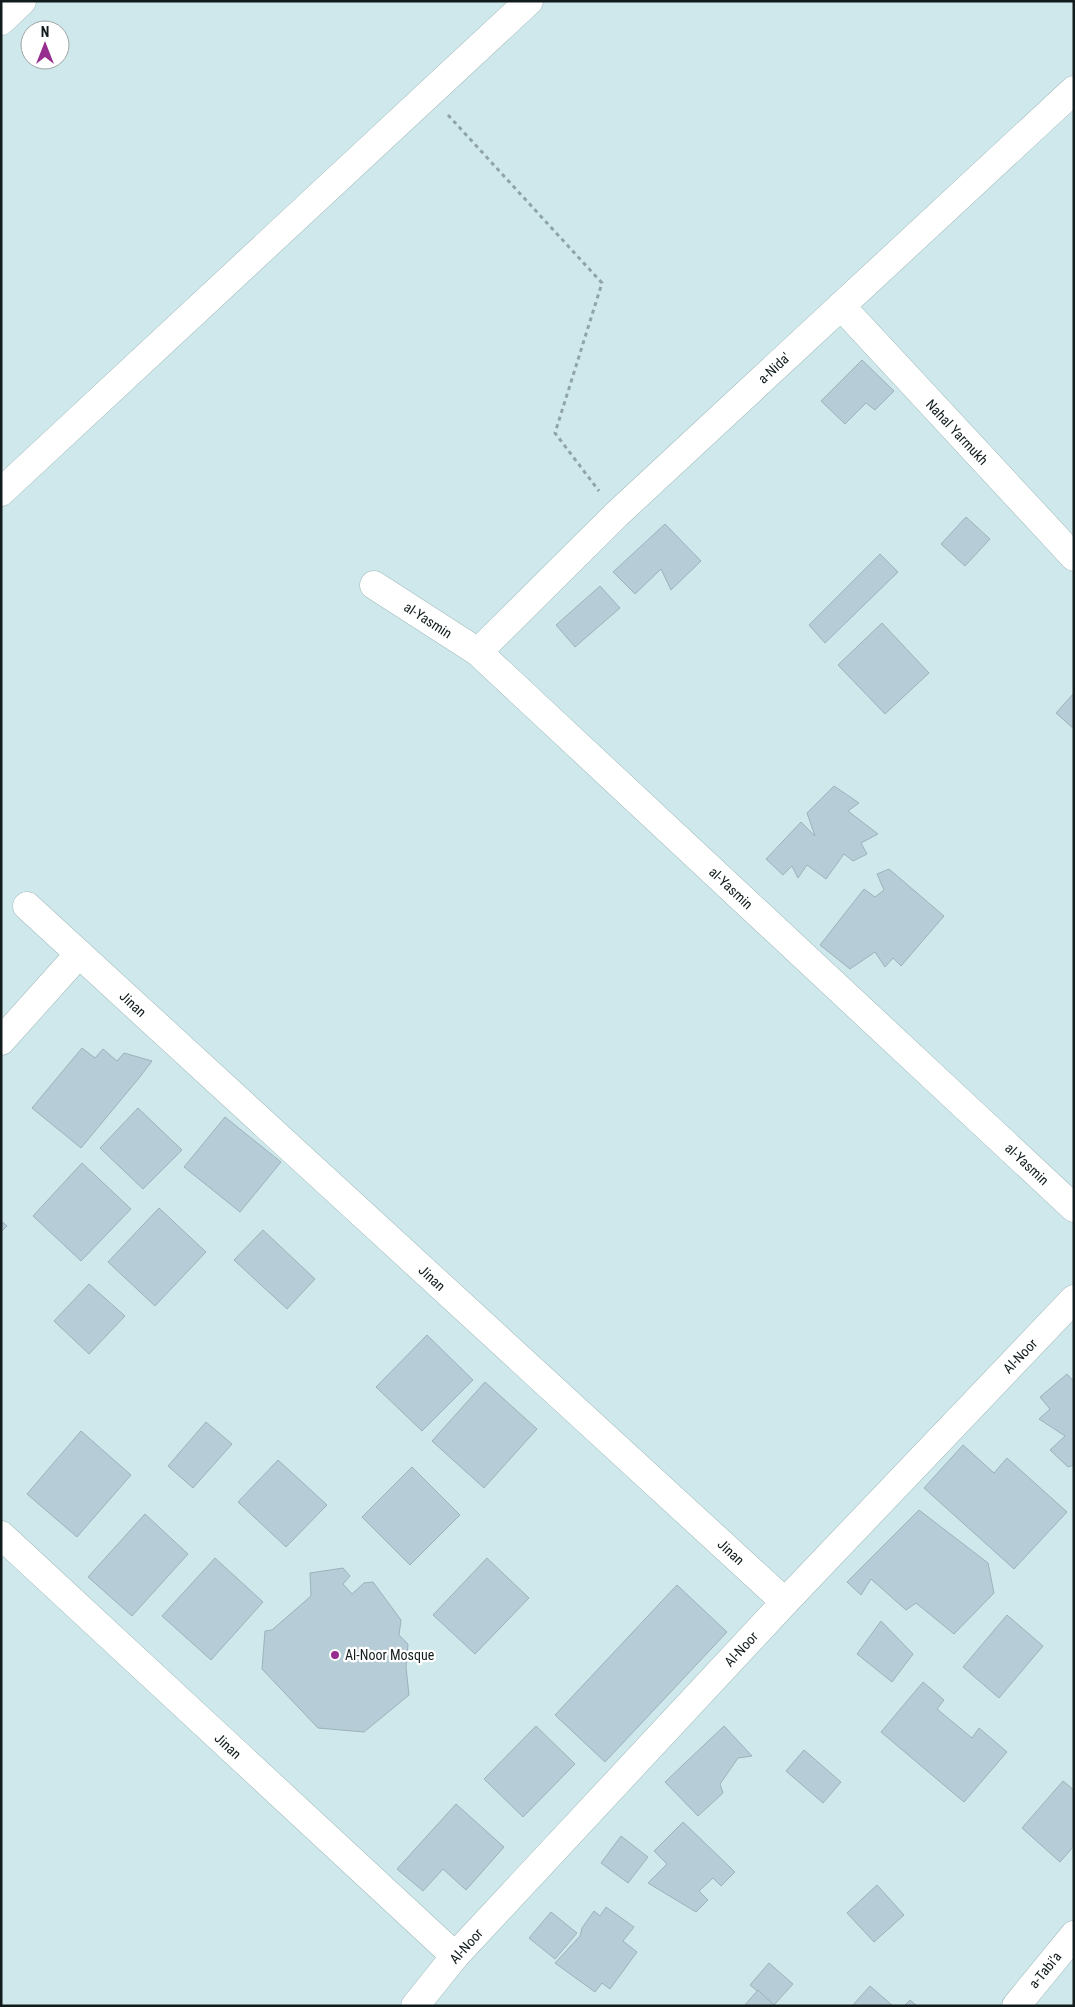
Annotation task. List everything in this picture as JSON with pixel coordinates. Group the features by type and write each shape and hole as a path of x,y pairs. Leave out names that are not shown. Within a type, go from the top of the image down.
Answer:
{"street":[{"path":"1,21 22,1"},
{"path":"1,492 529,1"},
{"name":"a-Nida'","path":"478,652 617,514 1074,90"},
{"name":"Nahal Yarmukh","path":"840,306 1074,557"},
{"name":"al-Yasmin","path":"374,585 478,652 1074,1208"},
{"name":"Jinan","path":"28,906 785,1602"},
{"path":"1,1041 79,954"},
{"name":"Al-Noor","path":"415,2006 456,1956 785,1602 1074,1299"},
{"name":"Jinan","path":"1,1535 456,1956"},
{"name":"a-Tabi'a","path":"1016,2006 1074,1935"}],"path":[{"path":"429,94 602,282 555,434 617,514"}],"building":[{"path":"862,360 894,391 875,410 866,403 845,424 821,401"},
{"path":"966,517 990,539 965,566 941,544"},
{"path":"665,524 701,561 671,590 661,569 635,594 613,572"},
{"path":"880,554 898,572 825,643 809,625"},
{"path":"600,586 620,608 575,647 556,625"},
{"path":"882,623 929,673 885,714 838,665"},
{"path":"1074,693 1074,729 1056,713"},
{"path":"834,786 859,803 848,811 878,834 861,843 867,854 853,861 844,854 826,879 807,865 798,878 792,866 783,875 766,859 801,822 815,836 807,813"},
{"path":"889,869 944,916 901,966 893,958 885,967 875,952 850,969 820,945 864,889 875,897 884,890 877,874"},
{"path":"82,1048 95,1058 103,1049 117,1061 124,1053 152,1061 81,1148 32,1108"},
{"path":"138,1108 182,1150 143,1189 100,1148"},
{"path":"225,1117 281,1162 240,1212 184,1167"},
{"path":"82,1163 131,1209 81,1261 33,1216"},
{"path":"159,1208 206,1252 155,1306 108,1262"},
{"path":"1,1221 7,1226 1,1232"},
{"path":"263,1230 315,1279 287,1309 234,1260"},
{"path":"89,1284 125,1316 89,1354 54,1321"},
{"path":"427,1335 473,1380 422,1431 376,1387"},
{"path":"1067,1374 1074,1382 1074,1465 1068,1467 1050,1450 1065,1436 1039,1419 1050,1409 1040,1397"},
{"path":"485,1382 537,1429 484,1488 432,1441"},
{"path":"206,1422 232,1444 193,1488 168,1466"},
{"path":"81,1431 131,1475 77,1537 27,1494"},
{"path":"963,1445 994,1473 1007,1458 1067,1512 1014,1569 924,1488"},
{"path":"278,1460 327,1505 286,1547 238,1502"},
{"path":"412,1467 460,1515 410,1565 362,1517"},
{"path":"919,1510 988,1563 994,1593 954,1634 916,1603 906,1610 871,1579 861,1595 847,1582"},
{"path":"145,1514 188,1554 132,1616 88,1577"},
{"path":"215,1558 263,1602 211,1660 162,1616"},
{"path":"487,1558 529,1598 475,1654 433,1615"},
{"name":"Al-Noor Mosque","path":"343,1568 350,1576 343,1584 352,1594 364,1583 373,1582 401,1620 399,1635 408,1644 406,1667 409,1695 364,1732 318,1728 262,1669 265,1631 272,1630 311,1596 310,1573"},
{"path":"677,1585 727,1632 605,1762 555,1715"},
{"path":"1007,1615 1043,1646 999,1698 963,1667"},
{"path":"881,1621 913,1654 892,1682 857,1654"},
{"path":"923,1682 944,1700 937,1709 972,1738 979,1728 1007,1752 964,1802 881,1732"},
{"path":"536,1726 575,1764 523,1817 484,1779"},
{"path":"724,1726 752,1756 738,1758 720,1784 723,1793 698,1816 665,1782"},
{"path":"804,1750 841,1782 823,1803 786,1771"},
{"path":"1063,1781 1074,1790 1074,1846 1060,1862 1022,1828"},
{"path":"456,1804 504,1847 466,1890 443,1869 423,1891 397,1869"},
{"path":"683,1822 735,1872 721,1886 713,1878 699,1891 708,1900 696,1912 648,1883 667,1864 654,1851"},
{"path":"621,1836 648,1857 628,1883 601,1863"},
{"path":"877,1885 904,1915 874,1942 847,1913"},
{"path":"606,1907 634,1927 623,1941 637,1952 610,1989 602,1983 595,1992 555,1963 580,1936 582,1928 594,1911 600,1916"},
{"path":"551,1912 577,1933 555,1959 529,1938"},
{"path":"769,1963 793,1984 774,2005 750,1985"},
{"path":"870,1986 893,2006 852,2006"},
{"path":"758,1990 774,2005 774,2006 744,2006"},
{"path":"910,2000 917,2006 904,2006"}],"place":[{"name":"Al-Noor Mosque","path":"335,1655"}]}
